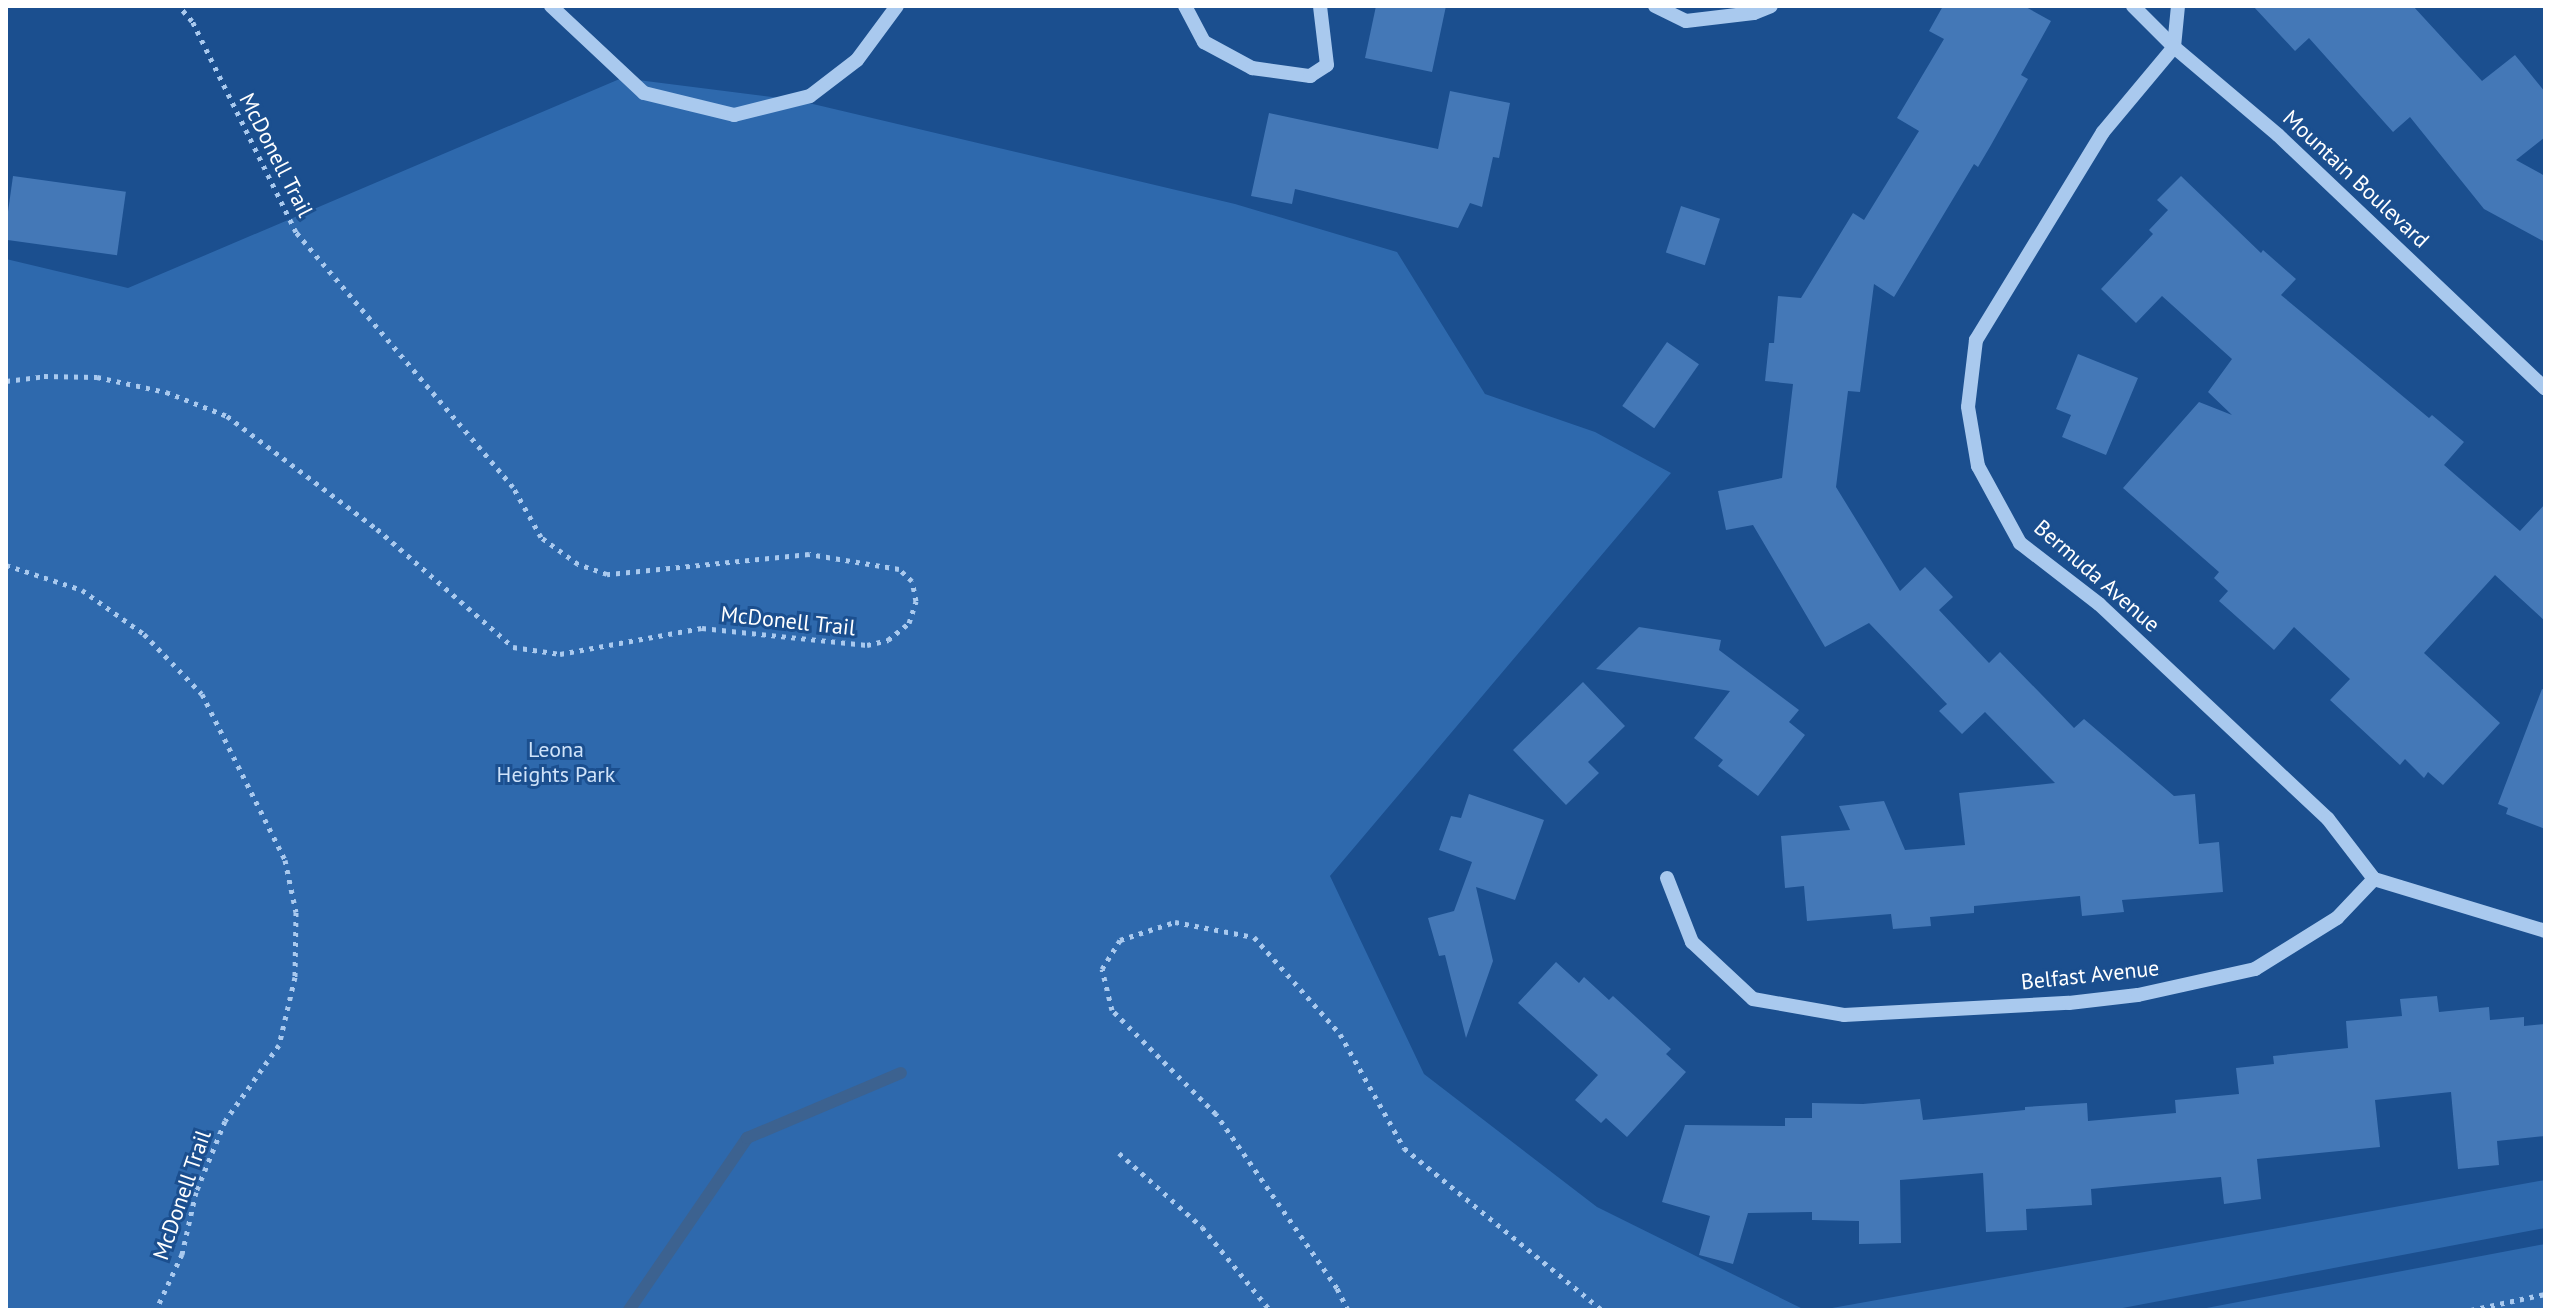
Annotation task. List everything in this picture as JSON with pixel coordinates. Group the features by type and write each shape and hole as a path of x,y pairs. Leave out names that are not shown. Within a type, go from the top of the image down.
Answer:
{"street":[{"path":"551,6 644,93 734,115 810,96 857,60 897,6"},
{"path":"1185,6 1204,42 1252,68 1310,76 1327,65 1320,6"},
{"path":"1655,6 1686,21 1754,13 1771,6"},
{"name":"Mountain Boulevard","path":"2133,6 2174,47 2278,135 2545,388"},
{"path":"2174,47 2178,6"},
{"name":"Bermuda Avenue","path":"2174,47 2103,132 1976,340 1968,407 1978,466 2020,543 2099,604 2328,819 2374,879"},
{"name":"Belfast Avenue","path":"1667,878 1692,942 1753,999 1844,1015 2124,997 2255,969 2337,918 2374,879"},
{"path":"2374,879 2545,931"}],"path":[{"name":"McDonell Trail","path":"6,381 44,376 97,377 166,392 227,416 377,529 513,647 560,654 702,628 867,645 888,640 909,623 916,601 912,581 899,569 809,554 607,574 578,564 541,537 513,487 296,232 192,21 179,6"},
{"name":"McDonell Trail","path":"6,565 82,590 144,634 202,694 285,860 296,912 295,977 279,1045 225,1121 196,1192 182,1254 156,1310"},
{"path":"1348,1310 1337,1288 1216,1114 1112,1010 1102,969 1120,940 1175,922 1254,937 1340,1034 1404,1148 1602,1310"},
{"path":"1119,1153 1202,1227 1270,1310"},
{"path":"2471,1310 2545,1294"}],"green space":[{"name":"Leona Heights Park","path":"622,78 796,100 1235,204 1397,252 1485,394 1595,432 1671,473 1330,876 1424,1074 1597,1207 1805,1310 6,1310 6,259 128,288"},
{"path":"2545,1180 2545,1228 2112,1310 1821,1310"},
{"path":"2545,1244 2545,1310 2196,1310"}],"building":[{"path":"1376,6 1446,6 1432,72 1365,58"},
{"path":"1943,6 2024,6 2051,21 2021,75 2028,79 1991,145 1978,167 1974,164 1894,297 1874,284 1860,392 1848,391 1836,487 1900,591 1925,567 1953,597 1939,610 1989,663 2000,652 2074,728 2084,719 2174,796 2195,794 2199,844 2219,842 2223,892 2122,900 2124,912 2082,916 2080,896 1974,906 1974,913 1930,917 1931,926 1893,929 1891,914 1807,921 1804,886 1785,888 1781,836 1850,830 1839,806 1884,801 1905,850 1965,845 1959,793 2055,783 1985,712 1962,734 1939,711 1947,704 1869,623 1825,647 1753,525 1726,530 1718,491 1782,478 1793,384 1765,381 1769,343 1774,343 1778,296 1801,298 1853,213 1864,220 1919,131 1897,118 1944,39 1929,31"},
{"path":"2253,6 2413,6 2482,81 2515,55 2545,92 2545,137 2516,160 2545,176 2545,242 2484,209 2410,117 2393,132 2309,38 2295,51"},
{"path":"1450,91 1510,103 1499,158 1493,157 1482,207 1470,203 1458,228 1295,189 1292,204 1251,196 1269,113 1438,149"},
{"path":"13,176 126,192 117,255 6,240"},
{"path":"2181,176 2261,253 2263,250 2296,279 2281,295 2429,418 2432,415 2464,442 2444,465 2520,531 2545,504 2545,621 2495,575 2424,653 2500,723 2443,785 2428,772 2424,778 2405,759 2400,765 2330,700 2350,679 2294,627 2274,650 2219,601 2228,591 2214,578 2219,572 2123,488 2199,402 2232,415 2208,392 2232,359 2162,296 2136,323 2101,289 2153,234 2149,230 2168,210 2157,200"},
{"path":"1681,206 1720,219 1705,265 1666,253"},
{"path":"1667,342 1699,364 1654,428 1622,406"},
{"path":"2078,354 2138,378 2106,455 2062,437 2071,415 2056,409"},
{"path":"1639,627 1721,640 1719,650 1799,710 1789,722 1805,735 1758,796 1718,766 1723,760 1694,738 1730,691 1596,669"},
{"path":"1583,682 1625,726 1588,762 1599,773 1566,805 1513,750"},
{"path":"2542,689 2545,690 2545,829 2506,814 2508,808 2498,804"},
{"path":"1469,794 1544,820 1515,900 1476,887 1493,961 1466,1038 1445,955 1439,956 1428,918 1454,911 1472,862 1439,850 1451,816 1461,818"},
{"path":"1556,962 1579,983 1584,977 1609,1000 1613,996 1671,1049 1666,1054 1686,1072 1627,1137 1606,1118 1601,1123 1575,1100 1598,1075 1518,1003"},
{"path":"2437,996 2439,1012 2489,1007 2490,1020 2524,1017 2524,1026 2545,1024 2545,1136 2497,1141 2499,1165 2458,1169 2451,1092 2375,1100 2380,1147 2257,1159 2261,1199 2224,1204 2221,1177 2091,1189 2092,1205 2026,1209 2027,1230 1986,1232 1983,1173 1900,1180 1901,1243 1859,1244 1859,1221 1812,1220 1812,1212 1748,1213 1733,1264 1699,1255 1710,1216 1662,1202 1685,1125 1785,1126 1785,1118 1812,1118 1812,1103 1863,1104 1920,1099 1923,1120 2025,1110 2025,1107 2087,1103 2088,1121 2176,1113 2175,1100 2239,1094 2236,1068 2274,1064 2273,1056 2348,1048 2346,1021 2402,1016 2400,999"}],"waterway":[{"path":"629,1310 747,1138 901,1073"}]}
